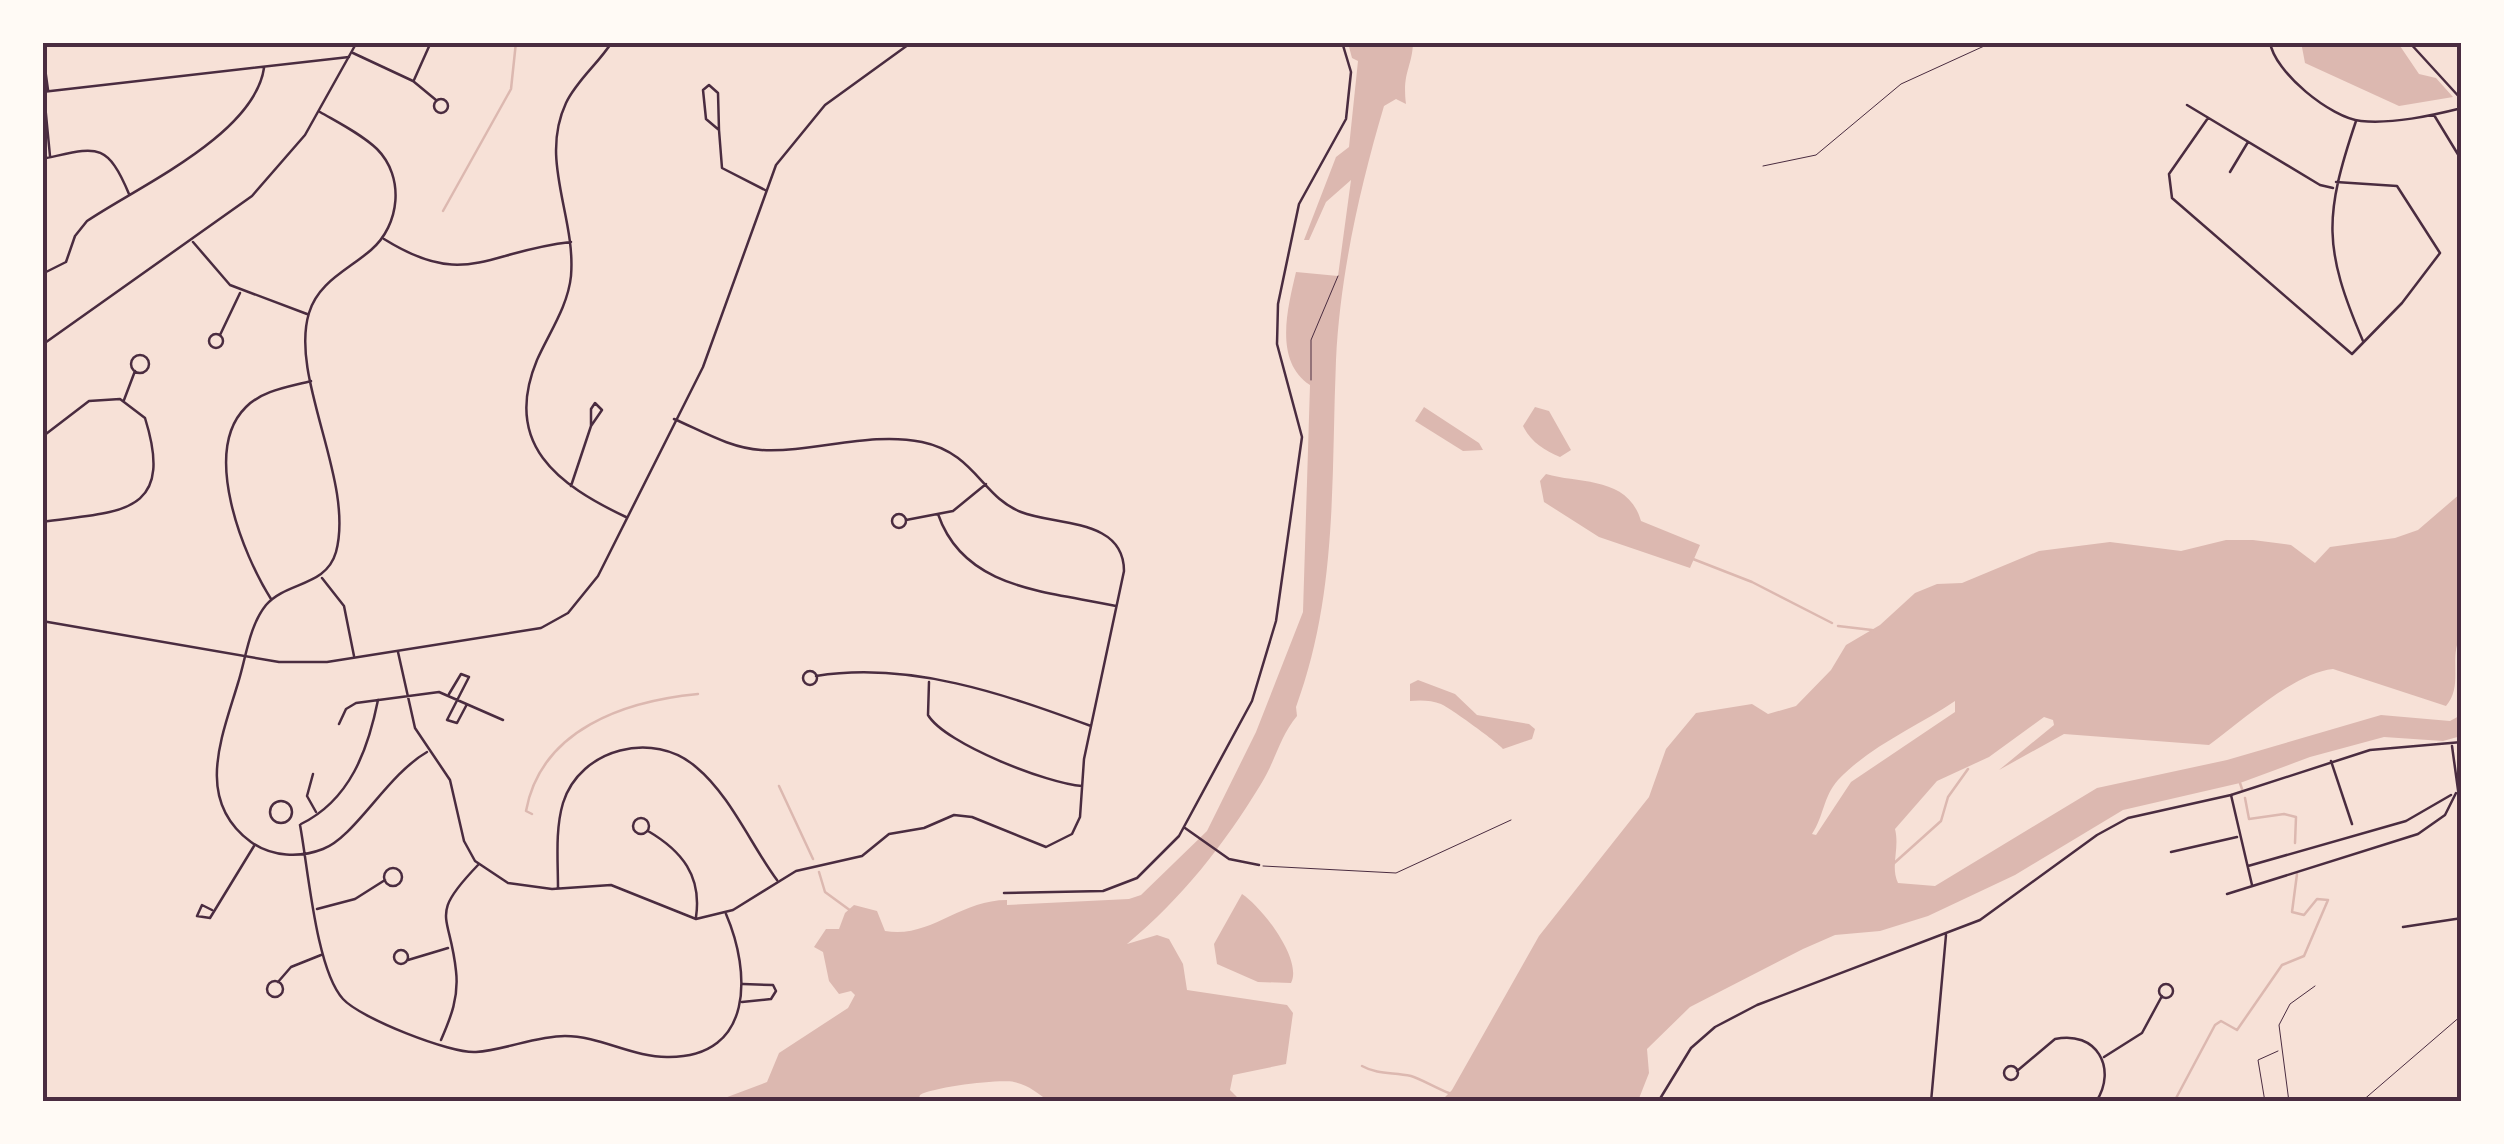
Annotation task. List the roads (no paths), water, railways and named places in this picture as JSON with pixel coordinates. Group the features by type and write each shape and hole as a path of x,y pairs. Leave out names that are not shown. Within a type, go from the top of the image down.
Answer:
{"street":[{"path":"42,346 193,242 252,196 320,112 357,42"},
{"path":"414,81 431,42"},
{"path":"612,42 575,87 556,134 557,181 571,242 570,284 537,362 526,408 536,448 551,471 571,487 628,518"},
{"path":"42,620 300,664 515,634 561,618 591,587 722,322 765,190 784,150 825,105 912,42"},
{"path":"1004,893 1116,888 1161,858 1184,828 1252,701 1276,622 1302,437 1280,359 1276,318 1300,204 1346,119 1352,72 1342,42"},
{"path":"2270,42 2276,62 2287,76 2356,121 2434,115 2462,108"},
{"path":"2408,42 2462,100"},
{"path":"42,47 50,158"},
{"path":"45,92 264,68 351,54 414,81 436,100"},
{"path":"42,274 66,262 75,236 88,221 194,158 244,106 260,83 264,68"},
{"path":"718,130 704,112 704,90 709,86 718,93 722,168 765,190"},
{"path":"2187,104 2320,185 2335,189"},
{"path":"320,112 370,144 388,166 396,203 383,238 324,286 308,314 305,336 337,522 335,555 320,576 272,600 258,618 218,746 217,782 229,819 255,844 285,855 306,854 338,841 393,778 428,752"},
{"path":"2434,115 2462,161"},
{"path":"2208,118 2168,174 2169,192 2340,348 2352,354 2437,262 2440,253 2397,186 2336,182"},
{"path":"2356,121 2336,182 2332,257 2364,342"},
{"path":"2230,172 2248,141"},
{"path":"42,159 87,149 104,152 116,164 130,196"},
{"path":"383,238 416,259 444,267 478,264 521,248 571,242"},
{"path":"193,242 223,280 240,291 308,314"},
{"path":"220,335 240,291"},
{"path":"123,401 136,372"},
{"path":"272,600 240,537 227,444 247,406 268,393 312,380"},
{"path":"42,437 90,401 123,401 138,410 147,425 154,472 150,492 128,510 42,522"},
{"path":"398,652 415,728 450,780 464,841 478,864 508,883 623,888 696,919 725,912 778,881 812,867 843,864 862,856 889,834 924,828 954,815 972,817 1028,843 1046,847 1063,842 1080,817 1092,726 1117,606 1124,562 1112,540 1094,529 1018,511 961,458 924,442 890,440 760,450 732,444 674,420"},
{"path":"571,487 592,426"},
{"path":"906,520 938,514 969,502 987,483"},
{"path":"938,514 951,546 983,572 1117,606"},
{"path":"320,576 344,606 354,658"},
{"path":"816,676 860,670 1006,692 1092,726"},
{"path":"448,696 462,674 469,681 448,717 450,722 456,723 466,705"},
{"path":"930,680 928,715 944,732 1057,784 1083,786"},
{"path":"339,724 350,705 438,692 503,720"},
{"path":"288,824 289,805 274,802 271,819 288,824 300,825 348,783 365,756 378,700"},
{"path":"1658,1102 1691,1048 1731,1018 1946,935 1996,911 2119,823 2232,795 2370,750 2462,742"},
{"path":"2452,744 2462,818"},
{"path":"558,888 560,824 566,796 602,756 640,747 681,756 704,774 778,881"},
{"path":"2331,762 2352,824"},
{"path":"314,774 308,796 317,814"},
{"path":"2248,866 2406,821 2458,792"},
{"path":"2232,795 2253,886"},
{"path":"2228,894 2418,834 2445,814 2452,795"},
{"path":"300,825 331,984 350,1006 439,1043 476,1052 570,1036 656,1056 697,1051 729,1032 742,1002 737,941 725,912"},
{"path":"1184,828 1238,862 1259,866"},
{"path":"648,831 676,850 690,869 697,888 696,919"},
{"path":"2170,852 2240,837"},
{"path":"212,910 255,844"},
{"path":"439,1043 455,1007 456,972 445,908 478,864"},
{"path":"316,909 356,899 385,880"},
{"path":"2403,927 2462,918"},
{"path":"1931,1102 1946,935"},
{"path":"408,960 449,948"},
{"path":"278,982 291,966 323,954"},
{"path":"742,984 773,985 776,991 771,999 742,1002"},
{"path":"2103,1057 2142,1033 2162,996"},
{"path":"2017,1071 2042,1047 2064,1037 2083,1039 2103,1057 2106,1082 2096,1102"}],"lane":[{"path":"1763,166 1816,155 1901,84 1993,42"},
{"path":"1259,866 1396,874 1510,820"},
{"path":"2289,1102 2278,1031 2284,1011 2315,986"},
{"path":"2265,1102 2258,1060 2281,1050"}],"waterway":[{"path":"443,211 511,89 516,42"},
{"path":"1693,559 1752,582 1832,623"},
{"path":"1838,626 1872,630"},
{"path":"532,814 526,811 535,783 549,759 590,724 642,704 698,694"},
{"path":"1892,865 1941,821 1948,797 1968,769"},
{"path":"2240,783 2242,789"},
{"path":"779,786 813,859"},
{"path":"2245,798 2249,819 2284,814 2296,817 2295,843"},
{"path":"819,872 825,892 851,911"},
{"path":"2174,1102 2215,1025 2221,1021 2237,1030 2282,965 2304,956 2328,900 2317,899 2304,915 2292,912 2297,874"},
{"path":"1362,1066 1411,1076 1449,1093"}]}
